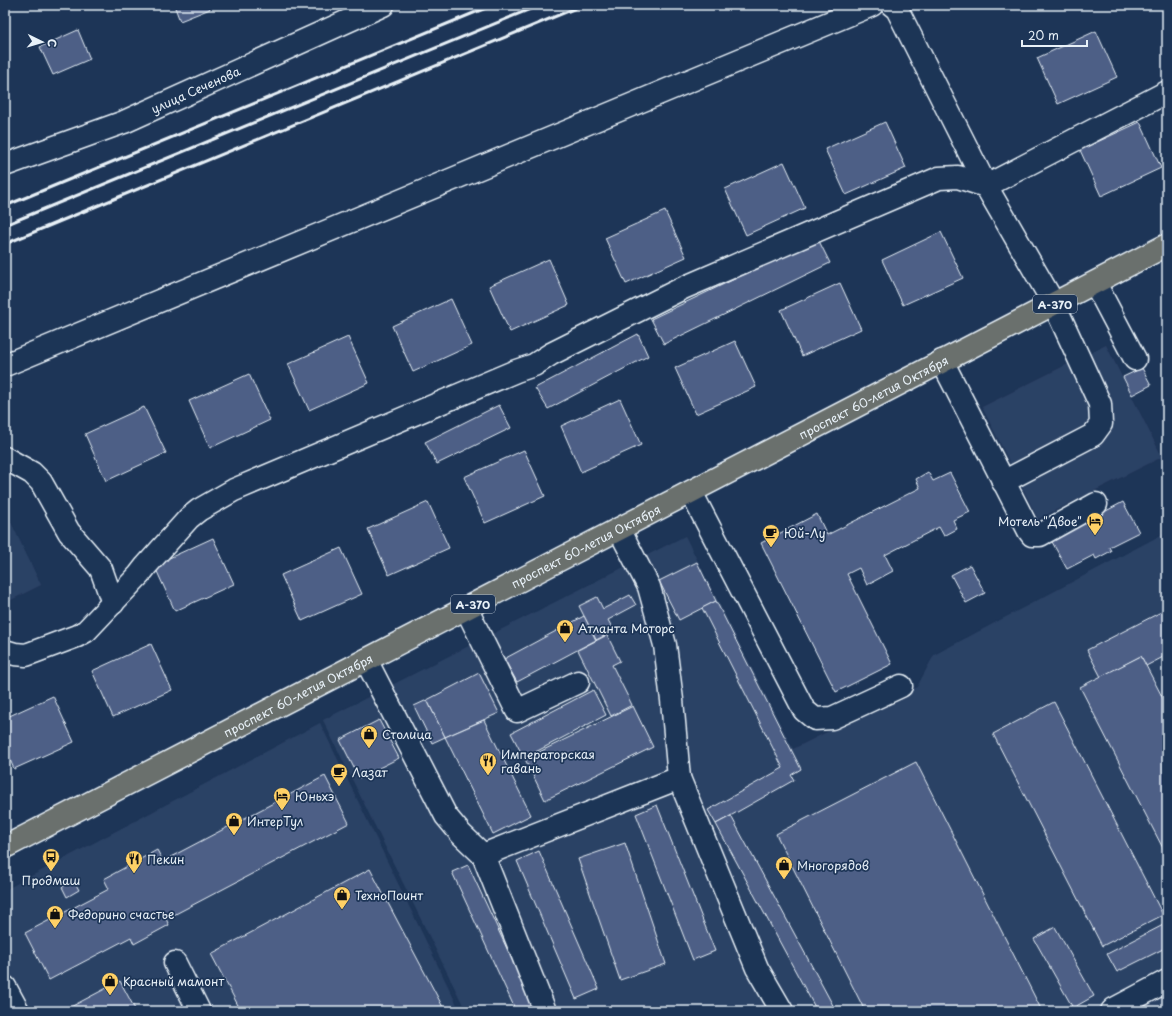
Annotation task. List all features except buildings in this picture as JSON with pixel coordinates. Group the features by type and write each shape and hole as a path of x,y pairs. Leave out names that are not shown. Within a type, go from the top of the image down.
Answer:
{"highway":[{"name":"проспект 60-летия Октября","path":"5,847 942,361 1167,246"}],"street":[{"name":"улица Сеченова","path":"5,165 124,122 383,5"},
{"path":"5,365 872,5"},
{"path":"892,5 897,9 986,186 1054,304 1100,404 1101,424 1093,435 1003,482"},
{"path":"5,651 26,655 77,636 86,631 114,603 189,518 199,510 234,490 516,371 534,365 551,354 683,288 939,178 958,177 986,186 1167,92"},
{"path":"1095,283 1135,359"},
{"path":"942,361 1003,482 1032,535 1040,535 1096,504"},
{"path":"5,458 32,473 41,482 69,532 101,568 114,603"},
{"path":"691,492 804,710 816,719 832,718 901,686"},
{"path":"619,529 649,588 665,646 672,700 679,778 757,968 782,1011"},
{"path":"466,608 517,711 578,682"},
{"path":"366,660 446,816 461,834 483,855 545,1011"},
{"path":"483,855 679,778"},
{"path":"175,963 199,1011"},
{"path":"1112,1011 1167,982"},
{"path":"5,987 18,1011"}],"shaded area":[{"path":"1106,345 1162,457 1038,519 982,407"},
{"path":"5,510 41,585 5,603"},
{"name":"Многорядов","path":"1167,532 1167,1011 466,1011 323,720 685,536 793,749 917,687 934,655"},
{"path":"320,723 460,1011 5,1011 5,890"}],"railway":[{"path":"5,206 493,5"},
{"path":"5,225 540,5"},
{"path":"5,244 583,5"}],"place":[{"name":"Мотель \"Двое\"","path":"1095,536"},
{"name":"Юй-Лу","path":"771,548"},
{"name":"Атланта Моторс","path":"565,643"},
{"name":"Столица","path":"369,749"},
{"name":"Императорская гавань","path":"488,776"},
{"name":"Лазат","path":"339,787"},
{"name":"Юньхэ","path":"282,811"},
{"name":"ИнтерТул","path":"234,836"},
{"name":"Продмаш","path":"51,872"},
{"name":"Пекин","path":"134,874"},
{"name":"Многорядов","path":"784,880"},
{"name":"ТехноПоинт","path":"342,910"},
{"name":"Федорино счастье","path":"55,929"},
{"name":"Красный мамонт","path":"110,996"}]}
